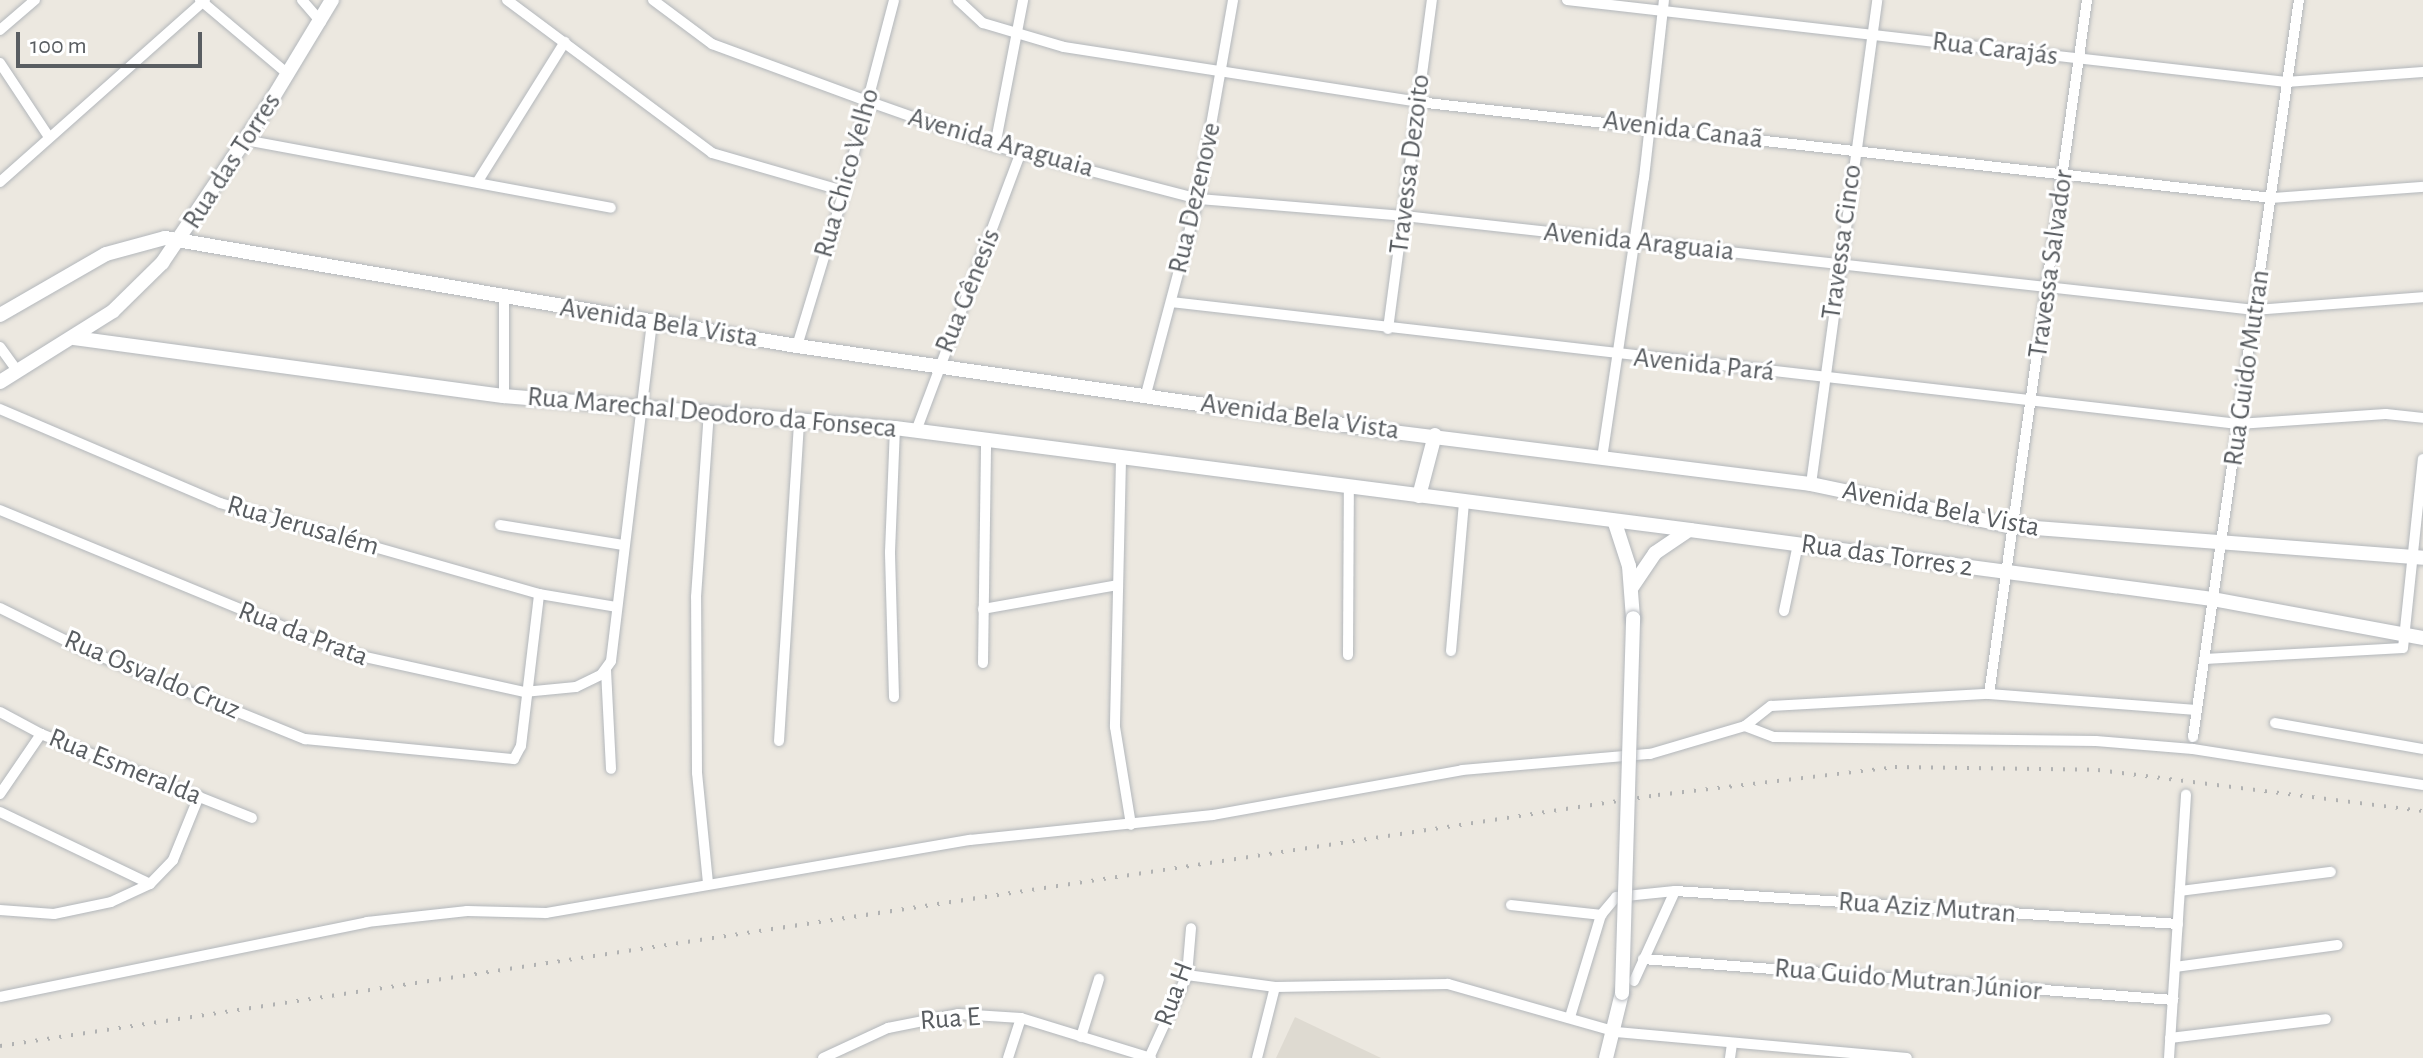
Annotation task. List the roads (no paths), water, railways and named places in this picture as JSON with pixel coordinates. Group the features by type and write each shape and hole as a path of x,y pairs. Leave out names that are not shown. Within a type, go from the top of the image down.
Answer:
{"street":[{"path":"0,30 35,0"},
{"path":"302,0 321,22"},
{"name":"Rua das Torres","path":"0,382 74,338 135,290 180,240 289,75 332,0"},
{"path":"507,0 712,153 844,191"},
{"name":"Avenida Araguaia","path":"653,0 712,44 867,101 995,146 1198,199 1404,216 2255,310 2423,297"},
{"name":"Rua Chico Velho","path":"797,346 844,191 894,0"},
{"name":"Avenida Canaã","path":"958,0 983,23 1013,34 1224,74 1418,102 2272,198 2423,187"},
{"path":"995,146 1013,34 1023,0"},
{"name":"Rua Dezenove","path":"1146,394 1198,199 1224,74 1233,0"},
{"name":"Travessa Dezoito","path":"1388,329 1432,0"},
{"name":"Rua Carajás","path":"1567,0 1663,5 2079,60 2286,82 2423,72"},
{"name":"Travessa Cinco","path":"1811,484 1838,263 1877,0"},
{"name":"Travessa Salvador","path":"1989,694 2003,572 2031,403 2087,0"},
{"name":"Rua Guido Mutran","path":"2193,737 2299,0"},
{"path":"0,182 202,1 289,75"},
{"path":"1602,458 1644,178 1646,126 1663,5"},
{"path":"478,181 565,42"},
{"path":"0,63 49,137"},
{"path":"245,140 611,208"},
{"name":"Rua Gênesis","path":"916,431 1021,151"},
{"name":"Avenida Bela Vista","path":"0,315 119,249 152,238 180,240 797,346 939,363 1602,458 1811,484 2010,526 2417,558"},
{"path":"504,298 504,396"},
{"name":"Avenida Pará","path":"1171,302 2031,403 2238,424 2386,414 2423,418"},
{"path":"611,769 609,666 652,322"},
{"name":"Rua Marechal Deodoro da Fonseca","path":"74,338 504,396 895,428 1349,487"},
{"path":"0,347 18,372"},
{"name":"Rua Jerusalém","path":"0,409 220,503 539,594 617,607"},
{"path":"708,883 697,773 696,597 709,412"},
{"path":"779,741 799,419"},
{"path":"894,697 890,552 895,428"},
{"path":"1419,496 1435,435"},
{"path":"983,663 986,442"},
{"path":"1121,459 1115,727 1131,825"},
{"path":"2205,659 2399,649 2416,637 2423,459"},
{"path":"1348,655 1349,487"},
{"name":"Rua das Torres 2","path":"1349,487 2212,599 2416,637"},
{"path":"1451,651 1464,503"},
{"name":"Rua da Prata","path":"0,510 347,653 524,692 576,687 609,666"},
{"path":"1606,1058 1616,1032 1622,993 1633,618 1631,588 1615,523"},
{"path":"500,525 624,545"},
{"path":"1631,588 1655,553 1690,530"},
{"path":"1784,611 1798,544"},
{"path":"983,609 1118,585"},
{"path":"524,692 539,594"},
{"name":"Rua Osvaldo Cruz","path":"0,608 83,649 305,739 514,759 521,746 524,692"},
{"path":"0,997 338,927 467,911 546,913 970,840 1131,825 1462,770 1650,754 1745,726 1771,706 1989,694 2196,710"},
{"name":"Rua Esmeralda","path":"0,712 41,734 252,818"},
{"path":"2275,723 2423,749"},
{"path":"1745,726 1774,737 1995,737 2152,745 2423,785"},
{"path":"0,794 41,734"},
{"path":"2169,1058 2186,795"},
{"path":"0,910 54,914 111,902 150,884 173,860 199,796"},
{"path":"0,812 150,884"},
{"path":"2180,891 2331,872"},
{"path":"1634,981 1675,891"},
{"name":"Rua Aziz Mutran","path":"1601,915 1616,897 1675,891 2178,924"},
{"path":"1511,905 1601,915 1570,1017"},
{"name":"Rua H","path":"1150,1058 1187,975 1191,928"},
{"path":"2175,967 2338,945"},
{"name":"Rua Guido Mutran Júnior","path":"1643,959 2173,1000"},
{"path":"1187,975 1275,987 1448,984 1616,1032 1907,1058"},
{"path":"1081,1037 1099,979"},
{"path":"1257,1058 1275,987"},
{"name":"Rua E","path":"823,1058 888,1028 937,1015 1021,1018 1150,1058"},
{"path":"1008,1058 1021,1018"},
{"path":"2170,1038 2326,1019"},
{"path":"1730,1058 1732,1043"}],"railway":[{"path":"0,1046 1658,795 1895,767 2098,770 2423,811"}]}
